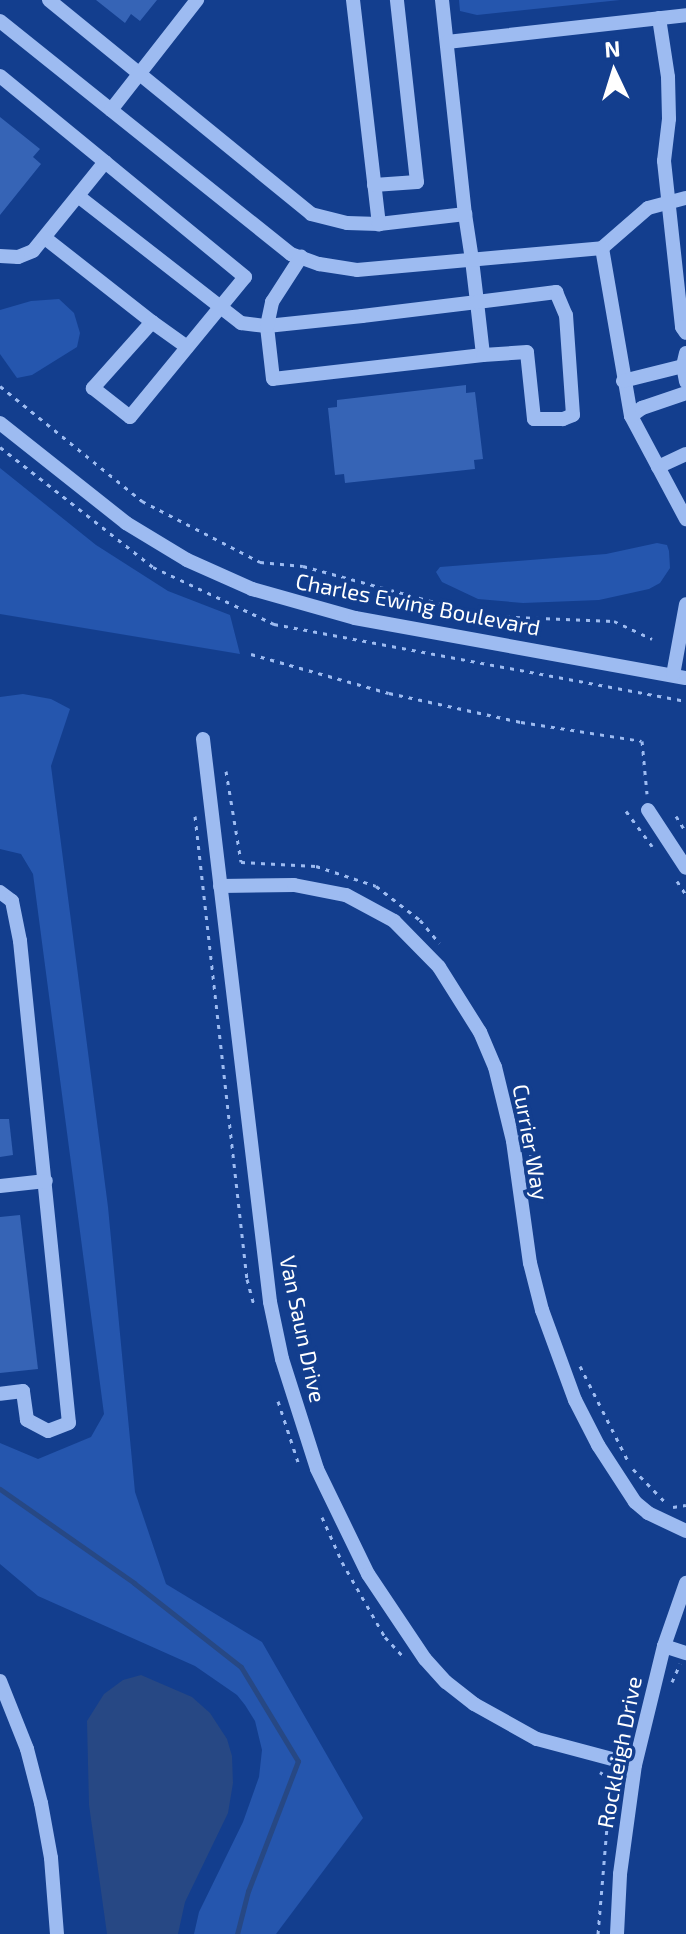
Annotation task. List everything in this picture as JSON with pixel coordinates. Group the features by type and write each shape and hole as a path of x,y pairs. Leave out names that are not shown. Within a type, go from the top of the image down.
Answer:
{"street":[{"path":"49,0 311,214 347,223 379,224 465,214"},
{"path":"111,110 197,0"},
{"path":"353,0 379,224"},
{"path":"374,185 417,182 397,0"},
{"path":"442,0 483,355"},
{"path":"447,42 686,15"},
{"path":"659,18 668,77 669,119 664,161 682,327 686,333"},
{"path":"0,21 291,254 301,257 357,270 602,248 635,216 668,200 686,198"},
{"path":"0,76 245,277 130,417 93,388 152,322"},
{"path":"0,256 18,257 33,251 105,162"},
{"path":"78,196 218,309 241,323 267,326 556,292 566,315 573,415 563,419 534,419 527,352 273,379 267,326 272,302 301,257"},
{"path":"45,238 187,347"},
{"path":"602,248 631,416 686,519"},
{"path":"623,381 684,360 686,382"},
{"path":"631,416 642,408 686,393"},
{"name":"Charles Ewing Boulevard","path":"0,423 126,523 187,560 252,589 355,618 680,676"},
{"path":"658,467 686,454"},
{"path":"680,676 686,604"},
{"name":"Van Saun Drive","path":"203,739 270,1302 298,1415 341,1522 399,1623 425,1659 455,1689 504,1723 537,1739 635,1765"},
{"path":"648,810 686,868"},
{"name":"Currier Way","path":"220,886 294,885 346,895 394,921 439,967 474,1021 495,1067 513,1141 530,1263 542,1310 575,1400 598,1445 635,1502 648,1513 686,1531"},
{"path":"0,892 12,901 20,941 69,1423 48,1431 27,1420 23,1391 0,1394"},
{"path":"0,1186 46,1181"},
{"name":"Rockleigh Drive","path":"617,1934 620,1874 635,1765 664,1646 686,1583"},
{"path":"664,1646 684,1652"},
{"path":"0,1681 27,1749 41,1803 51,1858 57,1934"}],"path":[{"path":"0,386 142,501 260,562 303,566 486,616 614,621 652,639"},
{"path":"251,654 389,693 521,722 642,741 648,810"},
{"path":"226,771 241,862 316,866 376,886 420,920 439,944"},
{"path":"195,816 247,1279 254,1308"},
{"path":"676,816 686,832"},
{"path":"522,1112 531,1142 538,1204"},
{"path":"579,1363 632,1468 670,1507 686,1505"},
{"path":"277,1396 288,1439 300,1467"},
{"path":"318,1507 342,1562 370,1612 385,1637 403,1656"},
{"path":"669,1693 684,1652"},
{"path":"589,1764 611,1779 598,1934"}],"shaded area":[{"path":"459,0 620,0 477,15 460,11"},
{"path":"59,299 74,313 80,333 77,347 32,375 17,378 0,354 0,310 31,301"},
{"path":"0,468 96,545 168,591 230,615 240,654 0,614"},
{"path":"657,543 667,545 669,551 670,568 660,583 649,589 599,600 523,603 478,599 442,582 436,572 440,567 606,554"},
{"path":"23,694 51,699 70,709 51,766 108,1207 135,1492 166,1584 262,1642 363,1818 276,1934 194,1934 199,1912 243,1822 259,1777 262,1750 255,1721 245,1705 237,1695 195,1666 38,1596 0,1564 0,1443 38,1459 91,1437 104,1414 33,874 21,854 0,849 0,697"},
{"path":"141,1675 192,1697 210,1713 227,1739 232,1756 233,1783 228,1813 185,1902 178,1934 107,1934 89,1805 87,1721 104,1694 123,1680"}],"building":[{"path":"96,0 157,0 140,21 131,14 125,23"},
{"path":"0,117 40,149 33,157 41,164 0,215"},
{"path":"466,385 466,393 475,392 483,459 474,460 475,469 345,483 344,474 335,475 328,408 337,407 337,400"},
{"path":"0,1119 9,1119 13,1155 0,1157"},
{"path":"20,1215 38,1369 0,1373 0,1217"}],"waterway":[{"path":"0,1489 134,1583 241,1667 298,1761 248,1891 237,1934"}]}
